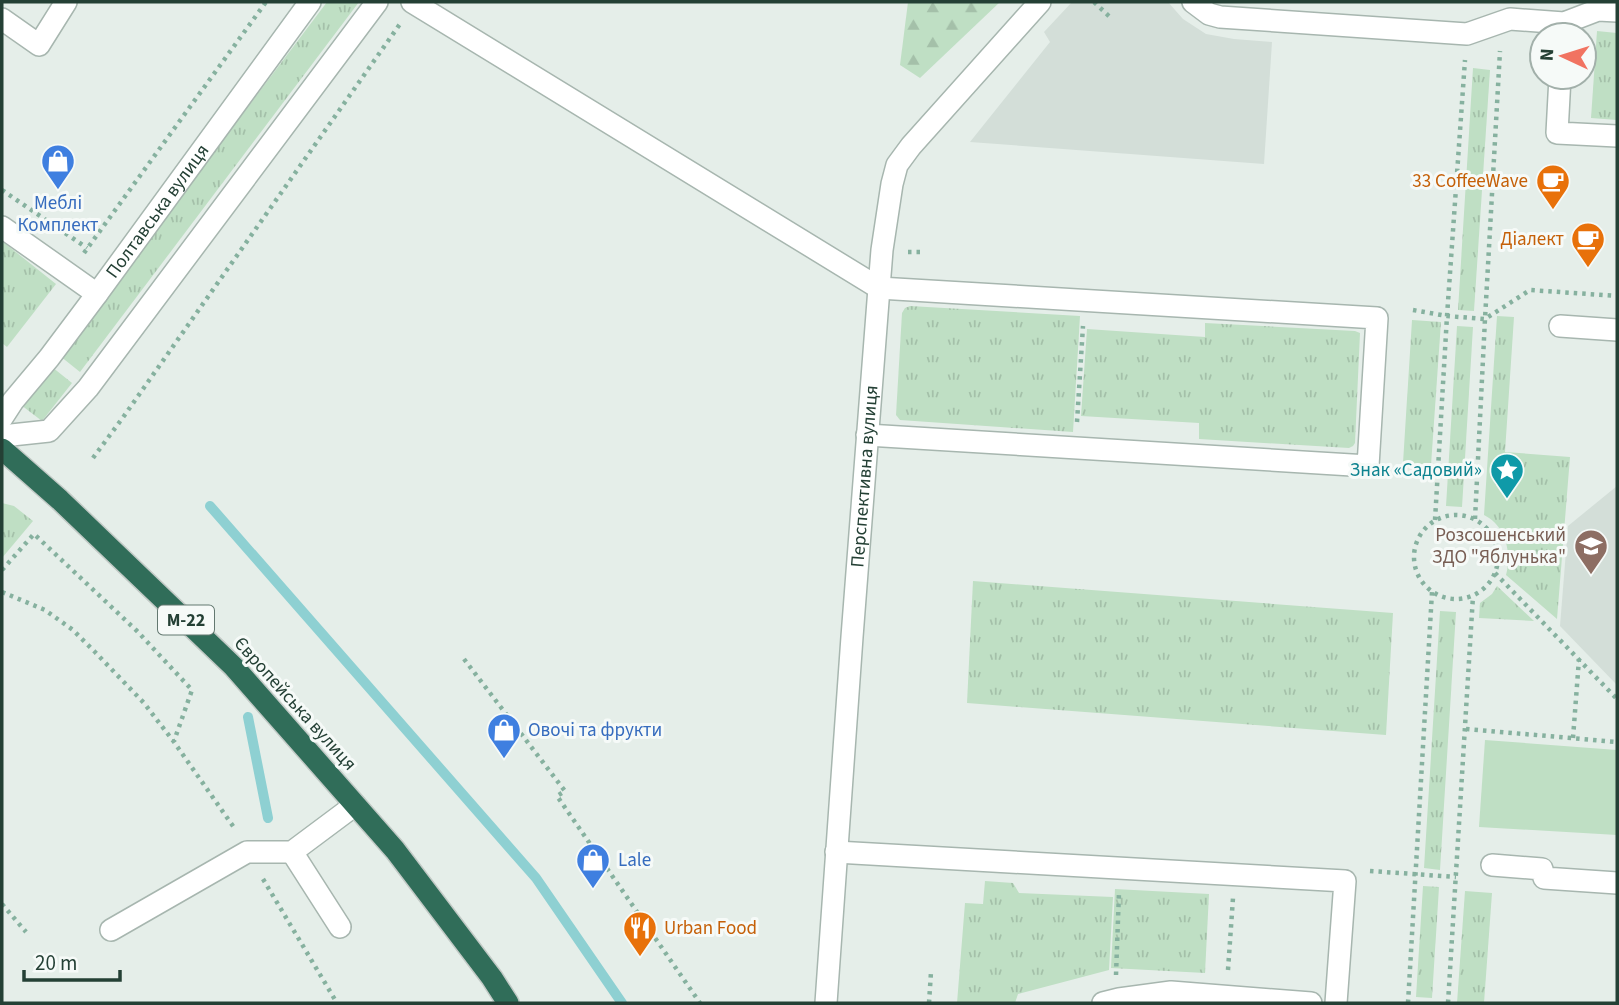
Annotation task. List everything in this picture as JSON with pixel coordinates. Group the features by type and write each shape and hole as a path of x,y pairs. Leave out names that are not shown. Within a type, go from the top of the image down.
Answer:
{"highway":[{"name":"Європейська вулиця","path":"2,449 68,508 234,667 395,850 508,1003"}],"street":[{"path":"2,19 39,45 66,2"},
{"name":"Полтавська вулиця","path":"2,418 97,295 310,2"},
{"path":"2,436 49,431 88,388 377,2"},
{"path":"413,2 879,288 1377,317 1368,466 867,435"},
{"name":"Перспективна вулиця","path":"827,1003 867,435 884,237 892,184 897,165 924,130 1040,2"},
{"path":"1193,2 1209,14 1220,16 1467,34 1510,19 1528,22"},
{"path":"1578,21 1598,10 1617,11"},
{"path":"1559,91 1557,133 1617,136"},
{"path":"2,227 97,295"},
{"path":"1560,326 1617,330"},
{"path":"111,930 247,852 292,852 355,805"},
{"path":"292,852 340,928"},
{"path":"836,852 1345,880 1336,1003"},
{"path":"1492,865 1542,869 1545,878 1617,883"},
{"path":"1111,1001 1171,992 1311,1003"}],"path":[{"path":"70,275 266,2"},
{"path":"93,458 413,2"},
{"path":"1094,2 1112,19"},
{"path":"1475,519 1502,23"},
{"path":"1435,520 1467,34"},
{"path":"2,190 87,248"},
{"path":"1413,310 1485,319 1530,290 1617,296"},
{"path":"1075,448 1084,347 1085,301"},
{"path":"1402,474 1438,476"},
{"path":"1455,514 1475,519 1486,526 1498,548 1496,573 1482,591 1473,596 1452,599 1433,592 1419,579 1414,560 1421,533 1435,520 1455,514"},
{"path":"2,570 34,534 138,631 192,690 174,742"},
{"path":"1496,573 1617,699"},
{"path":"2,592 45,610 73,630 144,703 235,829 337,1003"},
{"path":"1408,1003 1433,592"},
{"path":"1448,1003 1473,596"},
{"path":"464,659 565,791 557,796 700,1003"},
{"path":"1573,738 1579,659"},
{"path":"1466,729 1617,742"},
{"path":"1111,1001 1121,867"},
{"path":"1345,880 1346,869 1456,877"},
{"path":"1227,996 1235,873"},
{"path":"2,904 26,932"},
{"path":"929,1003 931,972"}],"shaded area":[{"path":"1072,2 1168,2 1183,19 1206,34 1272,42 1264,164 970,142 1050,42 1044,32"},
{"name":"Розсошенський ЗДО \"Яблунька\"","path":"1617,486 1617,685 1560,626 1568,526"}],"green space":[{"path":"327,2 359,2 80,372 60,356"},
{"path":"908,2 1000,2 920,78 900,65"},
{"path":"1598,31 1617,33 1617,120 1591,118 1593,91 1598,91"},
{"path":"1473,68 1490,70 1474,311 1458,310"},
{"path":"2,241 56,284 7,347 2,343"},
{"path":"910,306 1080,316 1073,432 900,420 896,415 902,313"},
{"path":"1497,316 1514,317 1505,452 1570,457 1557,619 1506,575 1506,541 1498,526 1484,515"},
{"path":"1412,320 1441,322 1431,465 1403,463"},
{"path":"1205,323 1360,333 1353,446 1349,448 1199,439 1199,423 1081,416 1087,329 1205,337"},
{"path":"1457,326 1473,327 1462,507 1446,506"},
{"path":"52,367 72,383 42,421 21,405"},
{"path":"2,503 14,506 33,521 2,558"},
{"path":"973,581 1393,613 1386,735 967,703"},
{"path":"1497,586 1534,621 1479,618 1480,603 1492,594"},
{"path":"1440,611 1456,612 1440,870 1424,868"},
{"path":"1485,740 1617,750 1617,835 1479,827"},
{"path":"985,881 1013,883 1019,893 1113,897 1109,970 1018,994 1015,1003 957,1003 965,903 983,904"},
{"path":"1423,886 1439,887 1432,998 1416,997"},
{"path":"1115,889 1209,894 1205,973 1111,968"},
{"path":"1465,891 1492,893 1484,1003 1457,1003"}],"waterway":[{"path":"210,506 536,878 622,1003"},
{"path":"248,717 268,818"}],"place":[{"name":"Меблі Комплект","path":"58,191"},
{"name":"33 CoffeeWave","path":"1553,211"},
{"name":"Діалект","path":"1588,269"},
{"name":"Знак «Садовий»","path":"1507,500"},
{"name":"Розсошенський ЗДО \"Яблунька\"","path":"1591,576"},
{"name":"Овочі та фрукти","path":"504,760"},
{"name":"Lale","path":"593,890"},
{"name":"Urban Food","path":"640,958"}]}
